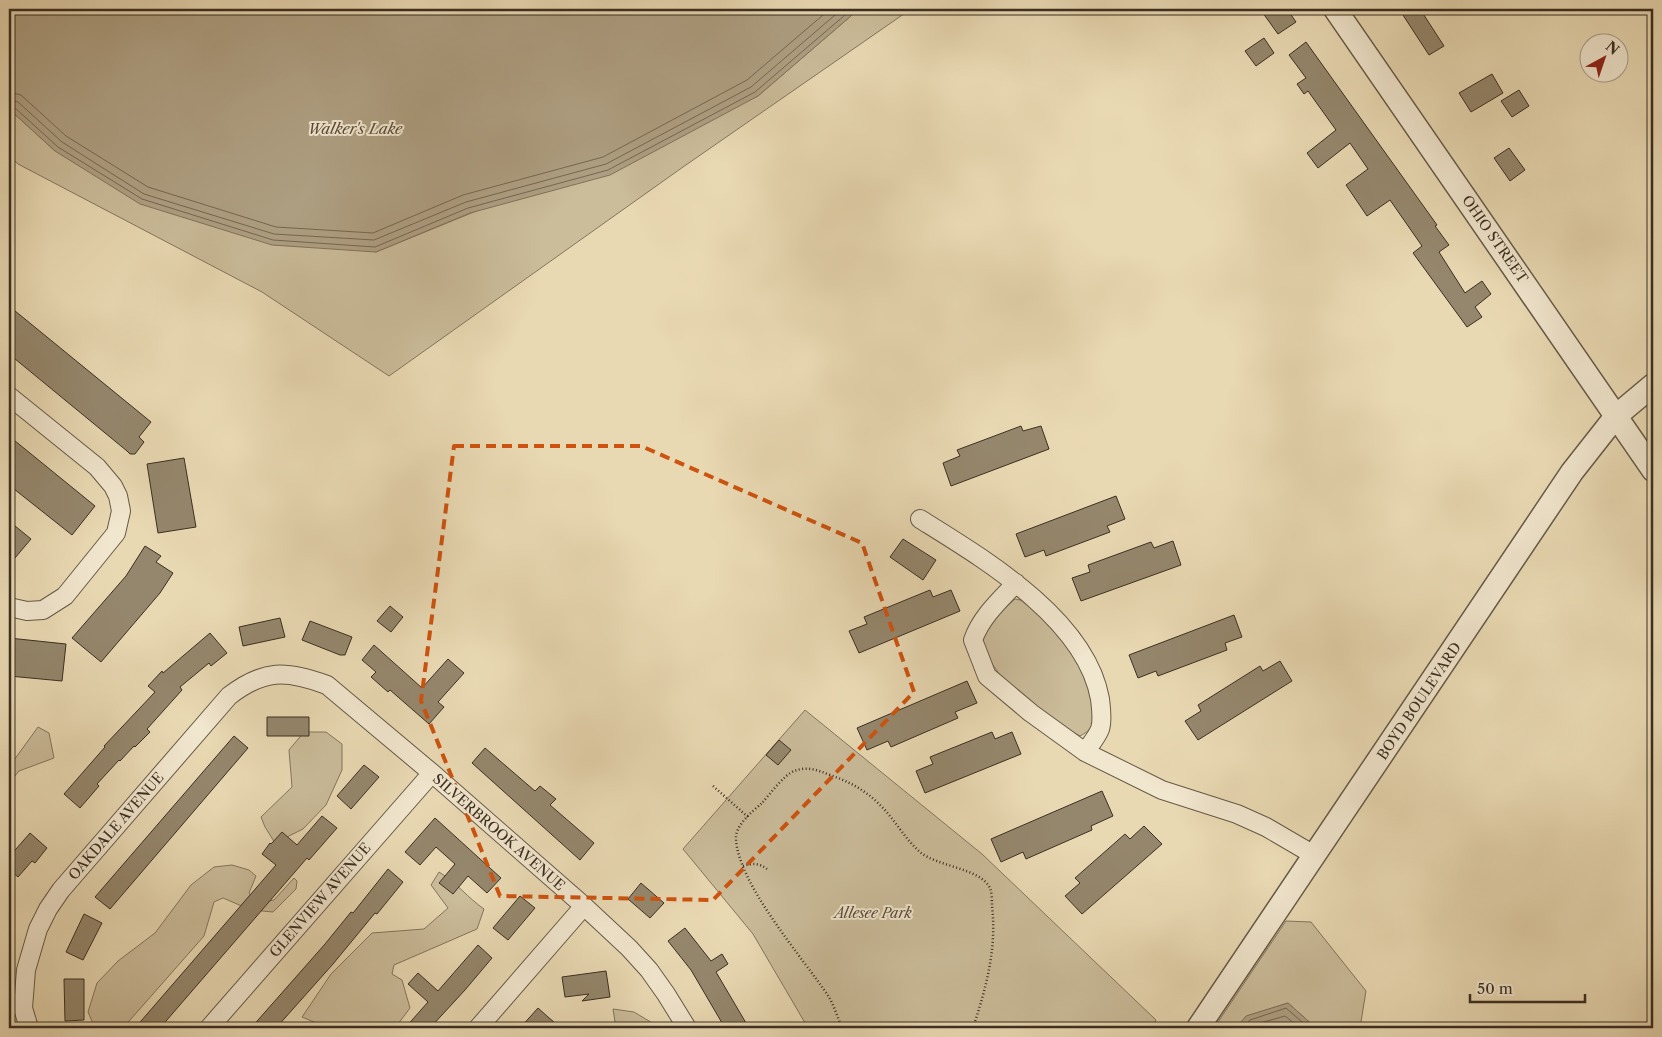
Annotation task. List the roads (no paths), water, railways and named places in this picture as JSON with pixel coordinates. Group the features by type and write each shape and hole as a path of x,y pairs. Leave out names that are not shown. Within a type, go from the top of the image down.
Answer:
{"street":[{"name":"OHIO STREET","path":"1335,9 1653,470"},
{"name":"BOYD BOULEVARD","path":"1198,1028 1572,472 1616,416 1653,385"},
{"path":"9,396 97,467 113,486 118,496 121,512 116,533 64,596 43,610 27,611 9,607"},
{"path":"920,519 1016,583 1041,603 1072,640 1086,661 1097,683 1102,712 1100,729 1086,752"},
{"path":"1016,583 984,619 973,640 987,676 1031,713 1086,752 1162,790 1237,814 1266,826 1314,855"},
{"name":"SILVERBROOK AVENUE","path":"282,674 308,678 327,685 432,773 584,906 629,948 649,970 687,1028"},
{"name":"OAKDALE AVENUE","path":"29,1028 23,1008 26,970 38,929 48,909 61,890 229,696 246,683 266,676 282,674"},
{"name":"GLENVIEW AVENUE","path":"209,1028 432,773"},
{"path":"478,1028 584,906"}],"water":[{"name":"Walker's Lake","path":"9,9 859,9 758,96 610,175 470,213 376,252 272,245 140,204 55,151 9,109"},
{"path":"1288,1003 1316,1028 1236,1028 1246,1016"}],"park label":[{"name":"Allesee Park","path":"873,913"}]}
